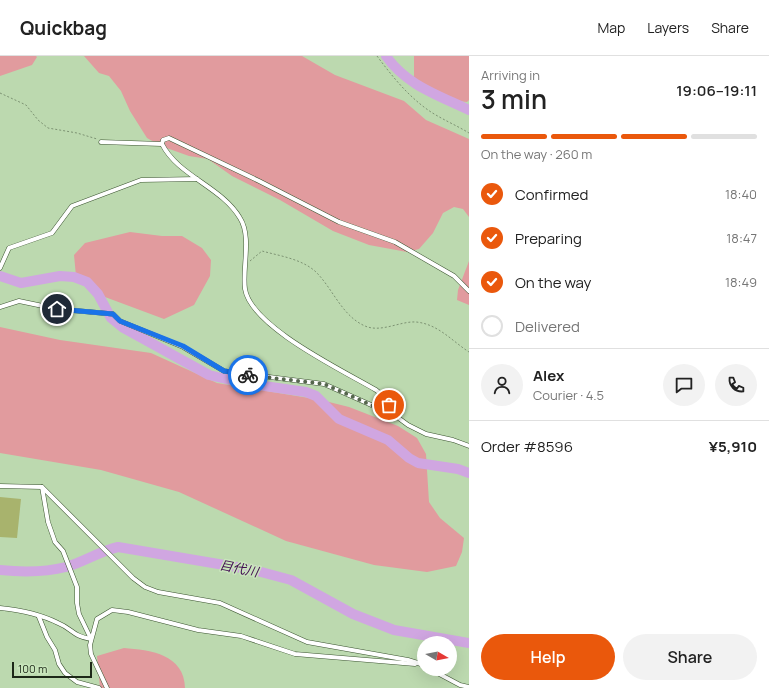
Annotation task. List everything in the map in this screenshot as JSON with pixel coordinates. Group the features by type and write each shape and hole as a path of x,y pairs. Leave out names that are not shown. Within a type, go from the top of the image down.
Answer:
{"street":[{"path":"162,144 163,140 169,138 259,181 339,222 394,242 454,276 469,291"},
{"path":"101,142 162,144"},
{"path":"162,144 168,156 218,195 240,217 243,224 246,265 244,281 248,302 300,347 376,390 387,398 390,411"},
{"path":"0,268 9,248 52,233 72,206 141,180 198,179"},
{"path":"0,307 19,301 57,309 113,314 120,321 183,346 224,371 253,376 324,384 378,408 390,411 408,425 426,434 453,440 469,446"},
{"path":"0,486 42,486 133,578 146,587 158,592 220,603 307,642 417,663"},
{"path":"42,486 48,522 55,542 63,551 77,587 79,614 91,639"},
{"path":"0,608 31,613 59,623 79,637 91,639"},
{"path":"107,688 91,654 91,639 97,619 112,610 128,612 198,630 241,636 295,654 417,664"},
{"path":"39,617 47,637 55,650 58,664 65,673 77,682 99,688"},
{"path":"443,676 460,685 469,687"}],"path":[{"path":"377,56 409,94 428,110 469,133"},
{"path":"0,93 26,105 38,120 48,128 91,136 101,142"},
{"path":"246,265 262,251 288,258 306,265 315,272 344,309 365,326 372,328 408,323 427,324 469,352"}],"shaded area":[{"path":"0,56 37,57 32,65 0,76"},
{"path":"84,56 302,56 335,75 404,101 426,120 469,139 469,217 463,209 454,207 443,213 433,233 419,249 407,252 369,245 333,231 280,200 232,176 208,159 189,156 161,146 147,138 130,111 121,91 109,76 99,73"},
{"path":"414,56 469,56 469,100 467,102 451,100 431,92 426,88 414,77"},
{"path":"130,232 162,236 182,236 202,248 211,260 210,276 194,305 164,319 105,297 76,276 74,255 85,243"},
{"path":"469,261 469,305 457,300 458,290"},
{"path":"0,327 60,340 151,353 217,383 321,400 349,407 398,426 417,438 426,454 429,502 440,518 464,538 462,552 456,566 427,572 374,565 286,541 179,492 101,470 0,453"},
{"path":"124,648 144,650 164,656 172,661 179,668 183,677 185,688 100,688 97,656"}],"building":[{"path":"0,497 21,499 17,538 0,537"}],"waterway":[{"path":"386,56 403,75 413,82 434,94 469,110"},
{"path":"0,276 21,283 60,276 74,277 87,282 98,294 111,318 122,327 209,375 243,383 306,392 316,396 339,419 388,440 409,458 418,463 458,469 469,473"},
{"name":"目代川","path":"0,570 33,571 58,569 73,565 118,547 254,570 291,580 353,614 394,630 469,643"}],"way so far":[{"path":"248,375 324,384 336,388 378,408 390,411 389,405"}],"route":[{"path":"57,309 113,314 120,321 183,346 224,371 248,375"}]}
